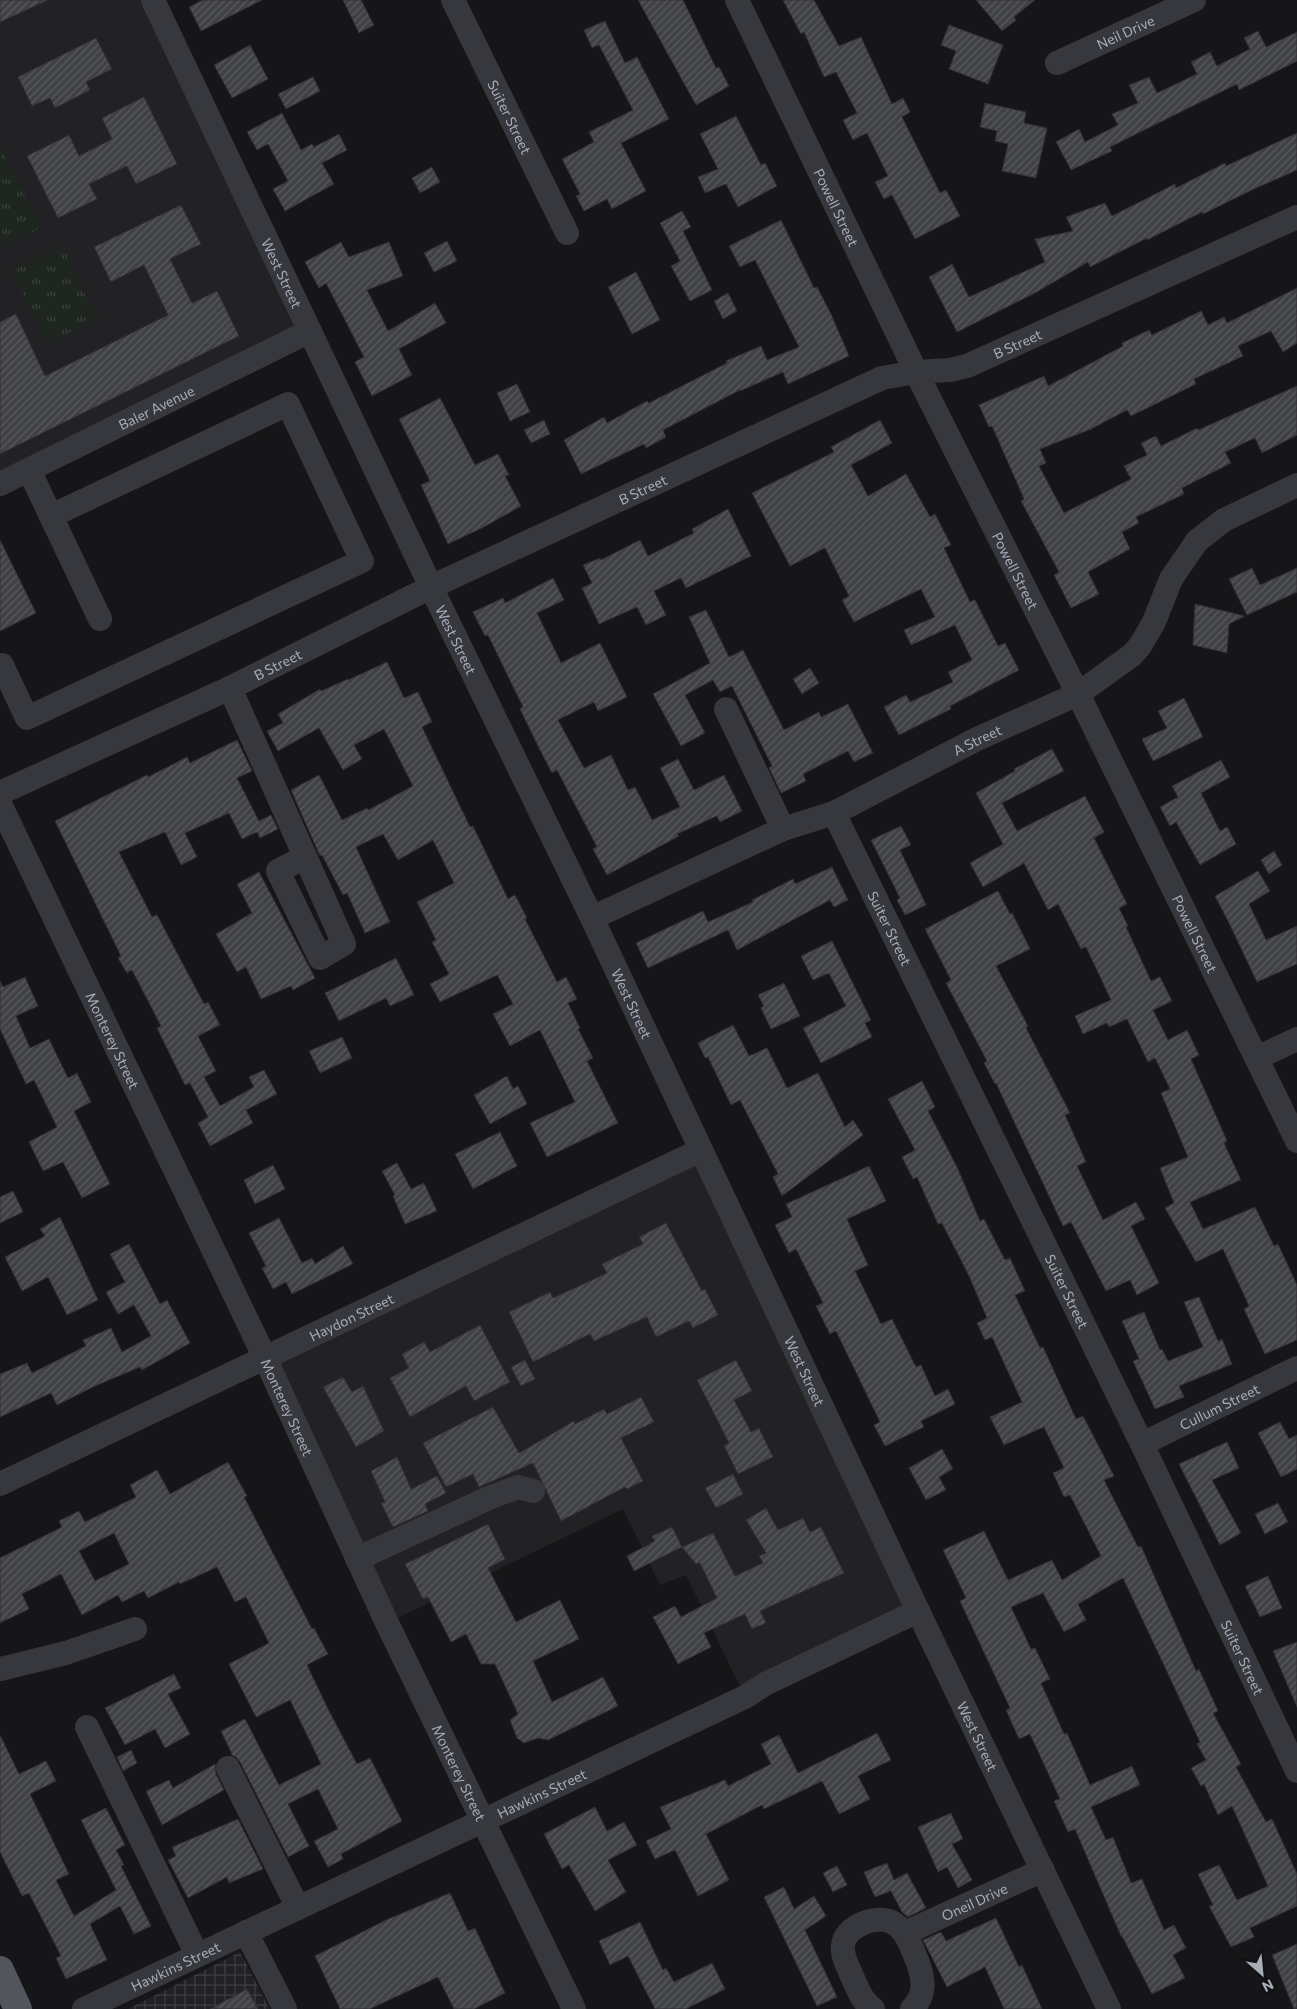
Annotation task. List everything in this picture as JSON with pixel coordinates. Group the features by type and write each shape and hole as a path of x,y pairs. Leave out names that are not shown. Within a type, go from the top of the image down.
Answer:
{"main road":[{"path":"0,1970 18,2009"}],"street":[{"name":"West Street","path":"152,0 431,588 592,918 918,1611 1109,2009"},
{"name":"Suiter Street","path":"453,0 567,233"},
{"name":"Powell Street","path":"737,0 916,372 1078,694 1297,1141"},
{"name":"Neil Drive","path":"1057,62 1194,0"},
{"name":"B Street","path":"0,793 230,688 431,588 882,378 916,372 950,370 994,355 1297,217"},
{"name":"Baler Avenue","path":"0,484 310,331"},
{"path":"1,666 28,718 362,561 288,404 51,516"},
{"path":"29,470 100,619"},
{"name":"A Street","path":"592,918 783,829 834,813 977,739 1078,694 1132,655 1140,646 1154,622 1171,579 1197,541 1224,520 1297,485"},
{"path":"230,688 305,857"},
{"path":"726,709 783,829"},
{"name":"Monterey Street","path":"0,804 265,1358 357,1559 574,2009"},
{"name":"Suiter Street","path":"834,813 1142,1444 1297,1771"},
{"path":"1257,1058 1297,1039"},
{"name":"Haydon Street","path":"0,1484 701,1150"},
{"name":"Cullum Street","path":"1142,1444 1297,1368"},
{"path":"357,1559 492,1497 518,1487 533,1491"},
{"name":"Hawkins Street","path":"84,2009 745,1697 765,1684 918,1611"},
{"path":"0,1668 66,1653 135,1629"},
{"path":"87,1727 197,1955"},
{"path":"228,1768 298,1908"},
{"name":"Oneil Drive","path":"905,1933 1043,1870"},
{"path":"873,2009 861,1996 843,1952 845,1938 861,1924 880,1919 894,1923 905,1933 922,1975 923,1985 918,2003 912,2009"},
{"path":"246,1932 285,2009"}],"shaded area":[{"path":"0,0 148,0 305,326 0,478"},
{"path":"701,1150 918,1611 745,1697 686,1575 660,1585 623,1509 387,1623 265,1358"},
{"path":"240,1952 270,2009 128,2009"}],"green space":[{"path":"0,146 41,228 4,246 0,237"},
{"path":"63,247 97,320 46,343 12,271"}],"building":[{"path":"0,0 48,0 0,22"},
{"path":"203,0 262,0 201,31 189,7"},
{"path":"343,0 361,0 374,25 359,33"},
{"path":"638,0 683,0 716,68 719,67 729,86 696,105"},
{"path":"783,0 814,0 839,46 861,37 892,104 903,98 910,112 902,117 940,193 946,190 960,216 915,239 892,195 884,199 875,182 888,176 867,133 853,140 843,120 857,113 836,72 824,77 804,32 801,34"},
{"path":"976,0 1035,0 1014,17 1016,20 1002,31"},
{"path":"605,21 625,63 637,57 669,119 621,143 646,191 612,209 607,199 584,211 576,196 580,194 562,159 594,142 589,132 633,110 599,45 592,48 584,30"},
{"path":"949,25 1003,45 988,84 949,69 956,51 941,45"},
{"path":"1258,31 1266,47 1297,32 1297,61 1239,90 1237,84 1110,147 1112,151 1071,170 1056,142 1079,129 1085,142 1118,125 1112,114 1138,103 1129,85 1149,77 1157,93 1197,74 1191,62 1210,52 1217,66 1250,49 1244,38"},
{"path":"96,38 112,69 86,82 90,90 55,108 50,98 32,106 18,77"},
{"path":"250,45 268,79 232,98 214,65"},
{"path":"313,77 320,91 286,109 278,94"},
{"path":"144,97 177,164 136,184 127,166 89,184 97,199 58,218 27,156 69,135 79,156 112,139 102,118"},
{"path":"985,103 1026,112 1024,123 1047,128 1036,178 1002,171 1008,144 995,141 997,131 980,127"},
{"path":"282,113 301,150 312,144 314,147 339,134 347,150 322,163 334,184 285,211 273,189 288,181 268,144 257,150 247,132"},
{"path":"736,116 761,165 765,163 777,186 738,207 726,184 705,193 698,177 718,169 700,134"},
{"path":"1297,133 1297,170 1203,214 1202,212 1090,267 1088,262 1035,293 957,332 929,277 952,264 969,297 1045,262 1035,239 1073,231 1066,217 1105,203 1112,216 1175,184 1176,188 1225,163 1226,166"},
{"path":"432,167 440,182 420,193 412,178"},
{"path":"181,205 201,244 170,259 192,303 217,291 239,336 0,454 0,322 16,314 45,376 168,315 144,265 111,282 94,247"},
{"path":"682,211 691,227 683,231 712,290 690,301 671,266 680,261 660,223"},
{"path":"781,220 814,288 817,287 831,314 849,356 788,384 783,372 740,390 663,430 666,437 646,448 644,444 581,474 564,440 604,417 607,423 647,401 649,403 727,363 726,361 761,346 767,360 799,347 755,260 740,267 729,246"},
{"path":"447,241 457,261 434,272 424,253"},
{"path":"341,242 349,257 389,242 403,276 367,290 388,331 435,303 446,323 399,349 412,375 372,396 355,362 364,357 326,283 319,288 305,262"},
{"path":"636,272 660,320 632,334 608,287"},
{"path":"1297,288 1297,343 1283,352 1271,331 1238,346 1243,356 1194,379 1196,384 1131,416 1127,410 1091,429 1040,449 1046,463 1039,466 1064,513 1131,479 1124,466 1147,455 1141,443 1156,436 1161,446 1197,428 1198,430 1297,386 1297,435 1262,453 1255,438 1225,452 1231,463 1182,488 1184,494 1136,517 1139,523 1122,532 1130,549 1088,572 1099,594 1071,608 1054,575 1059,572 1021,501 1024,499 992,426 989,427 979,405 1044,376 1048,386 1123,346 1122,343 1149,330 1152,335 1201,311 1208,325 1224,317 1227,323"},
{"path":"728,293 737,311 723,319 714,301"},
{"path":"517,384 530,412 510,421 497,393"},
{"path":"440,398 475,465 498,454 509,475 505,476 521,506 484,527 448,544 421,485 430,481 399,419"},
{"path":"544,420 550,434 531,443 524,430"},
{"path":"880,420 892,443 851,465 868,496 906,474 930,517 935,514 951,545 944,548 970,602 975,600 998,646 1005,643 1019,670 950,706 951,709 899,735 884,707 906,695 910,702 953,682 948,672 972,660 955,625 911,645 904,630 935,617 921,589 854,622 842,600 849,596 825,548 790,566 752,493 834,452 831,447"},
{"path":"728,509 751,556 686,588 681,578 654,591 666,615 646,625 637,607 599,624 582,588 592,583 583,565 600,558 601,560 640,540 648,556 694,533 692,529"},
{"path":"0,540 36,613 0,631"},
{"path":"1252,568 1260,585 1297,568 1297,592 1247,615 1229,579"},
{"path":"553,578 564,600 537,613 561,663 600,643 627,697 598,711 594,702 558,720 584,768 611,755 628,790 635,787 652,820 680,807 660,768 678,759 694,790 724,775 742,811 720,822 717,816 677,834 679,836 607,875 593,849 597,847 557,770 552,773 520,709 523,707 488,635 485,636 473,612 503,598 505,603"},
{"path":"1195,604 1245,616 1229,624 1227,653 1193,645"},
{"path":"706,610 729,657 743,650 784,730 819,712 821,717 848,704 873,753 854,762 848,751 803,774 806,781 781,793 769,768 772,766 732,686 720,692 713,680 685,695 705,733 681,746 653,694 710,663 689,617"},
{"path":"387,662 404,698 418,692 432,722 422,727 470,827 473,826 508,899 515,895 557,982 566,977 577,999 568,1003 580,1028 578,1029 593,1058 587,1061 618,1123 547,1157 530,1123 575,1102 540,1030 510,1046 493,1014 513,1004 497,975 440,1002 430,984 449,974 432,942 436,940 417,902 454,883 433,840 398,860 383,834 356,847 390,922 365,933 347,893 343,895 322,855 320,856 291,790 319,775 342,820 367,808 368,810 413,786 384,729 354,745 362,759 343,770 319,728 278,751 267,731 283,723 278,714 320,689 321,691"},
{"path":"810,668 819,683 802,694 793,679"},
{"path":"1184,698 1203,737 1153,761 1142,739 1167,728 1158,711"},
{"path":"237,740 252,771 237,778 259,821 271,815 278,829 260,838 257,832 242,839 229,813 185,833 197,857 181,865 165,832 119,852 152,917 157,915 204,1004 208,1002 220,1025 198,1036 216,1071 204,1077 220,1106 254,1087 249,1077 264,1070 277,1094 246,1110 253,1123 210,1146 198,1123 208,1117 190,1083 185,1085 157,1028 161,1026 132,970 127,973 118,958 121,956 55,821 187,757 190,763"},
{"path":"1052,749 1064,771 1002,803 1017,831 1085,796 1104,832 1094,838 1127,904 1119,908 1128,926 1126,927 1151,981 1160,977 1172,1001 1153,1010 1168,1040 1187,1030 1199,1055 1191,1059 1227,1141 1224,1143 1241,1180 1190,1202 1203,1229 1255,1207 1274,1246 1278,1244 1297,1285 1297,1340 1265,1354 1244,1309 1249,1306 1223,1249 1196,1262 1165,1208 1174,1203 1160,1168 1188,1157 1161,1093 1170,1089 1155,1058 1148,1062 1127,1019 1109,1027 1107,1023 1083,1034 1075,1016 1111,1000 1086,947 1081,949 1058,904 1048,910 1024,863 983,887 970,863 1003,844 976,793 1015,771 1014,769"},
{"path":"1221,760 1230,777 1201,793 1220,831 1227,827 1236,844 1200,865 1176,822 1170,826 1160,807 1178,797 1172,786"},
{"path":"901,826 911,845 900,850 926,905 905,915 897,900 900,898 871,840"},
{"path":"1274,851 1282,865 1269,874 1261,860"},
{"path":"832,867 848,900 834,907 830,900 737,950 728,930 648,968 636,943 703,911 708,922 753,902 752,900 793,879 795,884"},
{"path":"1258,871 1270,891 1249,904 1266,940 1297,926 1297,964 1257,982 1215,896"},
{"path":"259,872 315,978 293,990 291,986 261,999 246,967 237,972 216,934 252,913 237,884"},
{"path":"998,891 1010,914 1012,913 1030,949 996,966 1028,1026 1026,1028 1070,1113 1065,1115 1086,1162 1077,1166 1103,1220 1136,1202 1145,1219 1131,1226 1159,1283 1137,1295 1130,1280 1106,1291 1071,1222 1063,1226 996,1083 984,1063 987,1061 946,983 951,980 925,929"},
{"path":"832,941 871,1020 865,1023 872,1037 821,1063 803,1028 846,1006 829,973 813,980 801,956"},
{"path":"396,958 414,995 390,1006 386,998 339,1021 325,993"},
{"path":"25,977 38,1006 16,1016 30,1048 49,1039 68,1078 77,1073 91,1102 74,1111 110,1184 82,1198 63,1162 43,1171 29,1142 57,1127 34,1080 26,1084 0,1029 0,981 3,987"},
{"path":"784,983 800,1016 771,1029 761,1008 764,1006 758,995"},
{"path":"733,1025 749,1056 767,1048 787,1088 818,1073 845,1127 853,1120 863,1135 782,1196 773,1177 778,1174 740,1100 731,1105 708,1057 705,1058 698,1043"},
{"path":"342,1037 352,1058 320,1073 309,1051"},
{"path":"507,1076 513,1089 518,1086 527,1104 490,1124 474,1095"},
{"path":"922,1081 935,1107 928,1111 957,1167 980,1221 984,1219 1005,1260 1010,1258 1025,1291 1015,1295 1040,1348 1043,1347 1076,1419 1083,1416 1114,1476 1104,1480 1138,1547 1141,1546 1196,1671 1199,1669 1218,1711 1213,1713 1241,1764 1236,1767 1266,1822 1272,1819 1297,1874 1297,1906 1250,1928 1254,1937 1231,1947 1209,1906 1213,1905 1198,1874 1219,1865 1237,1900 1268,1886 1232,1806 1218,1815 1204,1784 1201,1786 1191,1768 1206,1760 1197,1744 1200,1742 1123,1578 1078,1604 1086,1620 1064,1632 1043,1593 1011,1607 1031,1649 1035,1648 1050,1679 1041,1683 1064,1734 1067,1733 1090,1785 1132,1766 1140,1785 1091,1807 1106,1840 1113,1837 1131,1883 1142,1879 1164,1930 1174,1925 1186,1948 1173,1955 1185,1978 1152,1994 1121,1936 1075,1829 1068,1832 1054,1801 1060,1799 1030,1734 1019,1739 1006,1710 1010,1708 960,1601 966,1598 943,1550 984,1531 1008,1580 1052,1560 1062,1580 1101,1556 1070,1495 1064,1497 1053,1473 1064,1468 1044,1427 1004,1445 990,1417 1022,1402 992,1337 985,1340 977,1323 987,1318 969,1276 942,1223 938,1224 917,1177 913,1179 902,1157 915,1150 888,1099"},
{"path":"500,1132 517,1166 473,1189 455,1154"},
{"path":"397,1163 411,1189 424,1183 437,1211 405,1224 393,1196 395,1195 382,1171"},
{"path":"273,1165 285,1189 255,1204 244,1180"},
{"path":"869,1166 886,1201 847,1219 868,1265 855,1271 881,1324 892,1319 916,1367 921,1365 935,1396 948,1389 955,1404 921,1421 924,1427 885,1446 874,1425 880,1422 836,1331 830,1334 816,1306 823,1303 796,1249 789,1253 775,1225 792,1217 786,1204"},
{"path":"13,1191 23,1212 0,1223 0,1197"},
{"path":"60,1217 98,1300 67,1315 48,1277 22,1291 5,1257 45,1236 40,1229"},
{"path":"279,1218 302,1263 312,1258 315,1264 343,1246 353,1264 292,1294 286,1282 273,1289 262,1268 266,1266 249,1233"},
{"path":"666,1223 702,1291 705,1289 718,1315 693,1328 689,1321 656,1337 647,1317 594,1341 590,1334 533,1362 509,1312 550,1292 553,1298 607,1273 602,1264 643,1244 639,1237"},
{"path":"129,1244 160,1304 167,1300 190,1343 142,1370 140,1367 57,1405 51,1393 0,1417 0,1374 27,1363 32,1373 86,1346 83,1340 111,1328 122,1352 151,1336 134,1305 118,1314 106,1292 125,1282 110,1254"},
{"path":"1199,1297 1218,1341 1222,1339 1232,1364 1179,1386 1184,1397 1155,1409 1133,1361 1139,1359 1122,1321 1144,1312 1160,1350 1162,1349 1168,1361 1203,1347 1184,1302"},
{"path":"480,1325 510,1382 474,1401 466,1386 410,1417 390,1378 409,1368 402,1354 424,1342 430,1352"},
{"path":"525,1360 535,1379 521,1386 511,1367"},
{"path":"736,1360 752,1391 734,1400 751,1432 759,1428 773,1457 738,1474 724,1446 729,1443 697,1380"},
{"path":"343,1377 352,1392 363,1386 384,1431 356,1447 323,1387"},
{"path":"641,1397 654,1422 621,1438 643,1481 627,1489 625,1487 561,1521 533,1463 479,1487 473,1474 446,1487 423,1443 493,1407 519,1453 574,1421 575,1424 604,1409 607,1414"},
{"path":"1280,1422 1289,1439 1297,1435 1297,1469 1281,1477 1258,1433"},
{"path":"1227,1442 1239,1468 1212,1480 1241,1533 1220,1545 1179,1464"},
{"path":"942,1449 953,1469 939,1477 946,1490 926,1500 909,1468"},
{"path":"397,1457 411,1489 437,1476 446,1493 425,1504 428,1511 393,1527 381,1503 385,1502 371,1471"},
{"path":"228,1462 247,1496 244,1497 312,1629 314,1628 328,1654 307,1665 328,1709 357,1764 370,1758 402,1821 341,1854 343,1859 328,1867 314,1841 338,1829 318,1789 288,1804 309,1846 288,1857 240,1762 231,1755 221,1731 245,1719 279,1785 321,1764 290,1700 256,1717 229,1664 269,1643 246,1597 235,1602 217,1567 180,1584 179,1582 148,1598 144,1591 122,1602 118,1595 82,1615 61,1574 22,1594 29,1609 0,1623 0,1558 62,1527 59,1521 79,1511 85,1522 136,1497 130,1485 157,1470 170,1494","holes":["114,1533 129,1564 95,1581 79,1551"]},
{"path":"733,1474 743,1494 716,1508 705,1488"},
{"path":"1278,1503 1288,1522 1265,1534 1255,1514"},
{"path":"766,1508 778,1530 803,1518 810,1532 821,1527 844,1573 760,1611 766,1623 752,1629 745,1614 704,1633 711,1647 678,1664 653,1617 675,1606 681,1617 717,1598 700,1563 696,1564 682,1547 713,1533 735,1576 763,1563 759,1556 766,1553 746,1520"},
{"path":"488,1524 505,1559 488,1568 516,1622 560,1600 579,1639 533,1661 552,1702 603,1677 618,1706 548,1740 538,1738 524,1743 517,1738 510,1720 518,1714 495,1664 481,1664 466,1634 451,1642 428,1597 423,1599 405,1564"},
{"path":"672,1527 682,1547 634,1571 627,1556 655,1541 652,1536"},
{"path":"1268,1576 1282,1608 1260,1617 1245,1586"},
{"path":"1297,1642 1297,1707 1273,1651"},
{"path":"174,1674 181,1688 168,1694 190,1734 165,1748 155,1729 125,1745 105,1708"},
{"path":"877,1733 891,1760 858,1776 870,1799 839,1814 822,1781 764,1809 762,1805 706,1834 729,1880 698,1896 675,1850 655,1859 646,1841 671,1829 660,1807 725,1780 728,1786 771,1764 761,1744 779,1735 798,1773"},
{"path":"0,1735 19,1774 46,1761 56,1781 30,1794 69,1874 56,1880 74,1916 116,1890 81,1820 106,1808 125,1845 116,1850 124,1865 121,1866 151,1926 134,1934 120,1906 90,1924 107,1960 66,1979 56,1958 61,1956 29,1893 22,1896 0,1852"},
{"path":"131,1750 137,1763 123,1771 117,1757"},
{"path":"215,1764 216,1774 224,1790 162,1825 146,1791 169,1780 173,1788"},
{"path":"595,1807 607,1831 624,1822 637,1845 608,1860 626,1892 595,1911 569,1865 562,1869 544,1834"},
{"path":"951,1813 963,1839 952,1844 972,1880 958,1888 947,1867 938,1872 918,1827"},
{"path":"238,1819 263,1869 229,1883 227,1877 188,1898 168,1860 176,1856 172,1847"},
{"path":"887,1863 894,1880 907,1873 926,1908 908,1917 902,1912 891,1891 875,1897 864,1872"},
{"path":"837,1866 847,1885 833,1892 823,1873"},
{"path":"784,1887 794,1909 814,1896 826,1916 805,1930 837,1997 817,2006 764,1897"},
{"path":"450,1893 468,1931 475,1928 505,1993 474,2009 454,2009 438,1977 370,2009 340,2009 315,1956 386,1920"},
{"path":"996,1918 1019,1967 1022,1965 1042,2009 1004,2009 985,1967 947,1987 923,1940 941,1932 946,1941"},
{"path":"640,1922 663,1970 666,1968 674,1982 712,1963 725,1989 686,2009 655,2009 628,1956 610,1965 599,1941"},
{"path":"1297,1944 1297,2009 1294,2009 1272,1955"},
{"path":"247,1989 258,2009 210,2009"}]}
